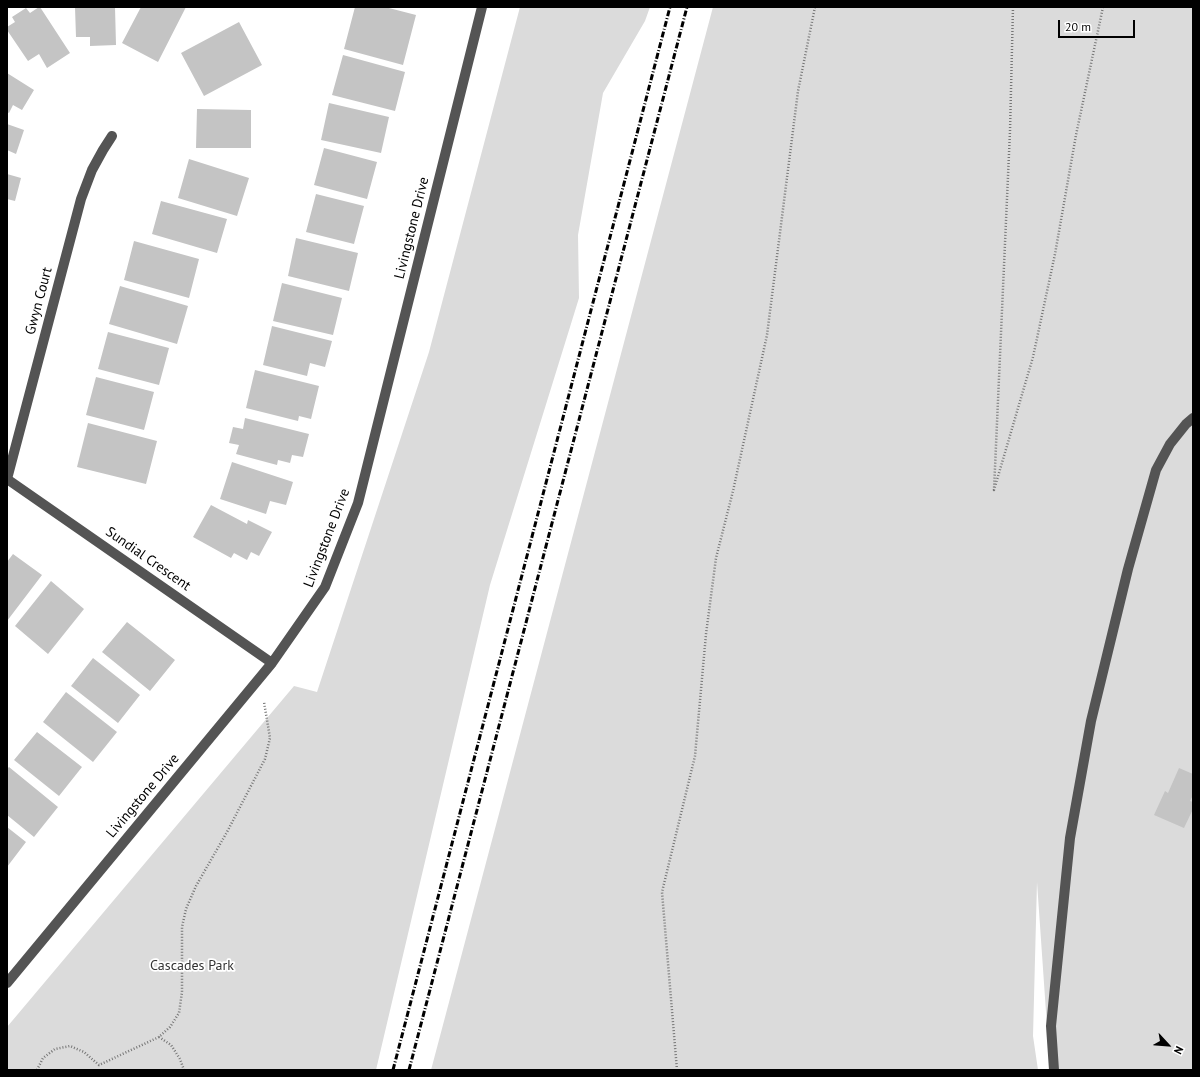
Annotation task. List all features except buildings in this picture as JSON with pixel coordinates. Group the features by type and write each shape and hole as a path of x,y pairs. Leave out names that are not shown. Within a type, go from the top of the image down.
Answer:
{"street":[{"name":"Livingstone Drive","path":"7,983 272,663 325,587 358,503 482,7"},
{"name":"Gwyn Court","path":"7,479 81,198 92,170 112,136"},
{"path":"1054,1070 1051,1026 1070,838 1091,721 1128,569 1156,470 1170,444 1186,424 1193,418"},
{"name":"Sundial Crescent","path":"7,479 272,663"}],"path":[{"path":"677,1070 662,892 695,756 706,634 716,558 733,491 767,335 798,91 815,7"},
{"path":"1013,7 1010,139 994,490 1033,357 1055,254 1076,135 1103,7"},
{"path":"99,1065 159,1037 170,1027 179,1013 182,992 182,927 186,909 196,886 227,832 265,759 270,738 259,678"},
{"path":"159,1037 171,1045 180,1058 184,1070"},
{"path":"37,1070 43,1058 55,1049 70,1046 84,1052 99,1065 99,1070"}],"green space":[{"name":"Cascades Park","path":"520,7 650,7 645,21 603,93 578,235 579,298 490,585 376,1070 7,1070 7,1027 294,686 317,692 429,352"},
{"path":"713,7 1193,7 1193,1070 1050,1070 1037,882 1033,1036 1038,1070 431,1070"}],"railway":[{"path":"393,1070 670,7"},
{"path":"409,1070 687,7"}]}
